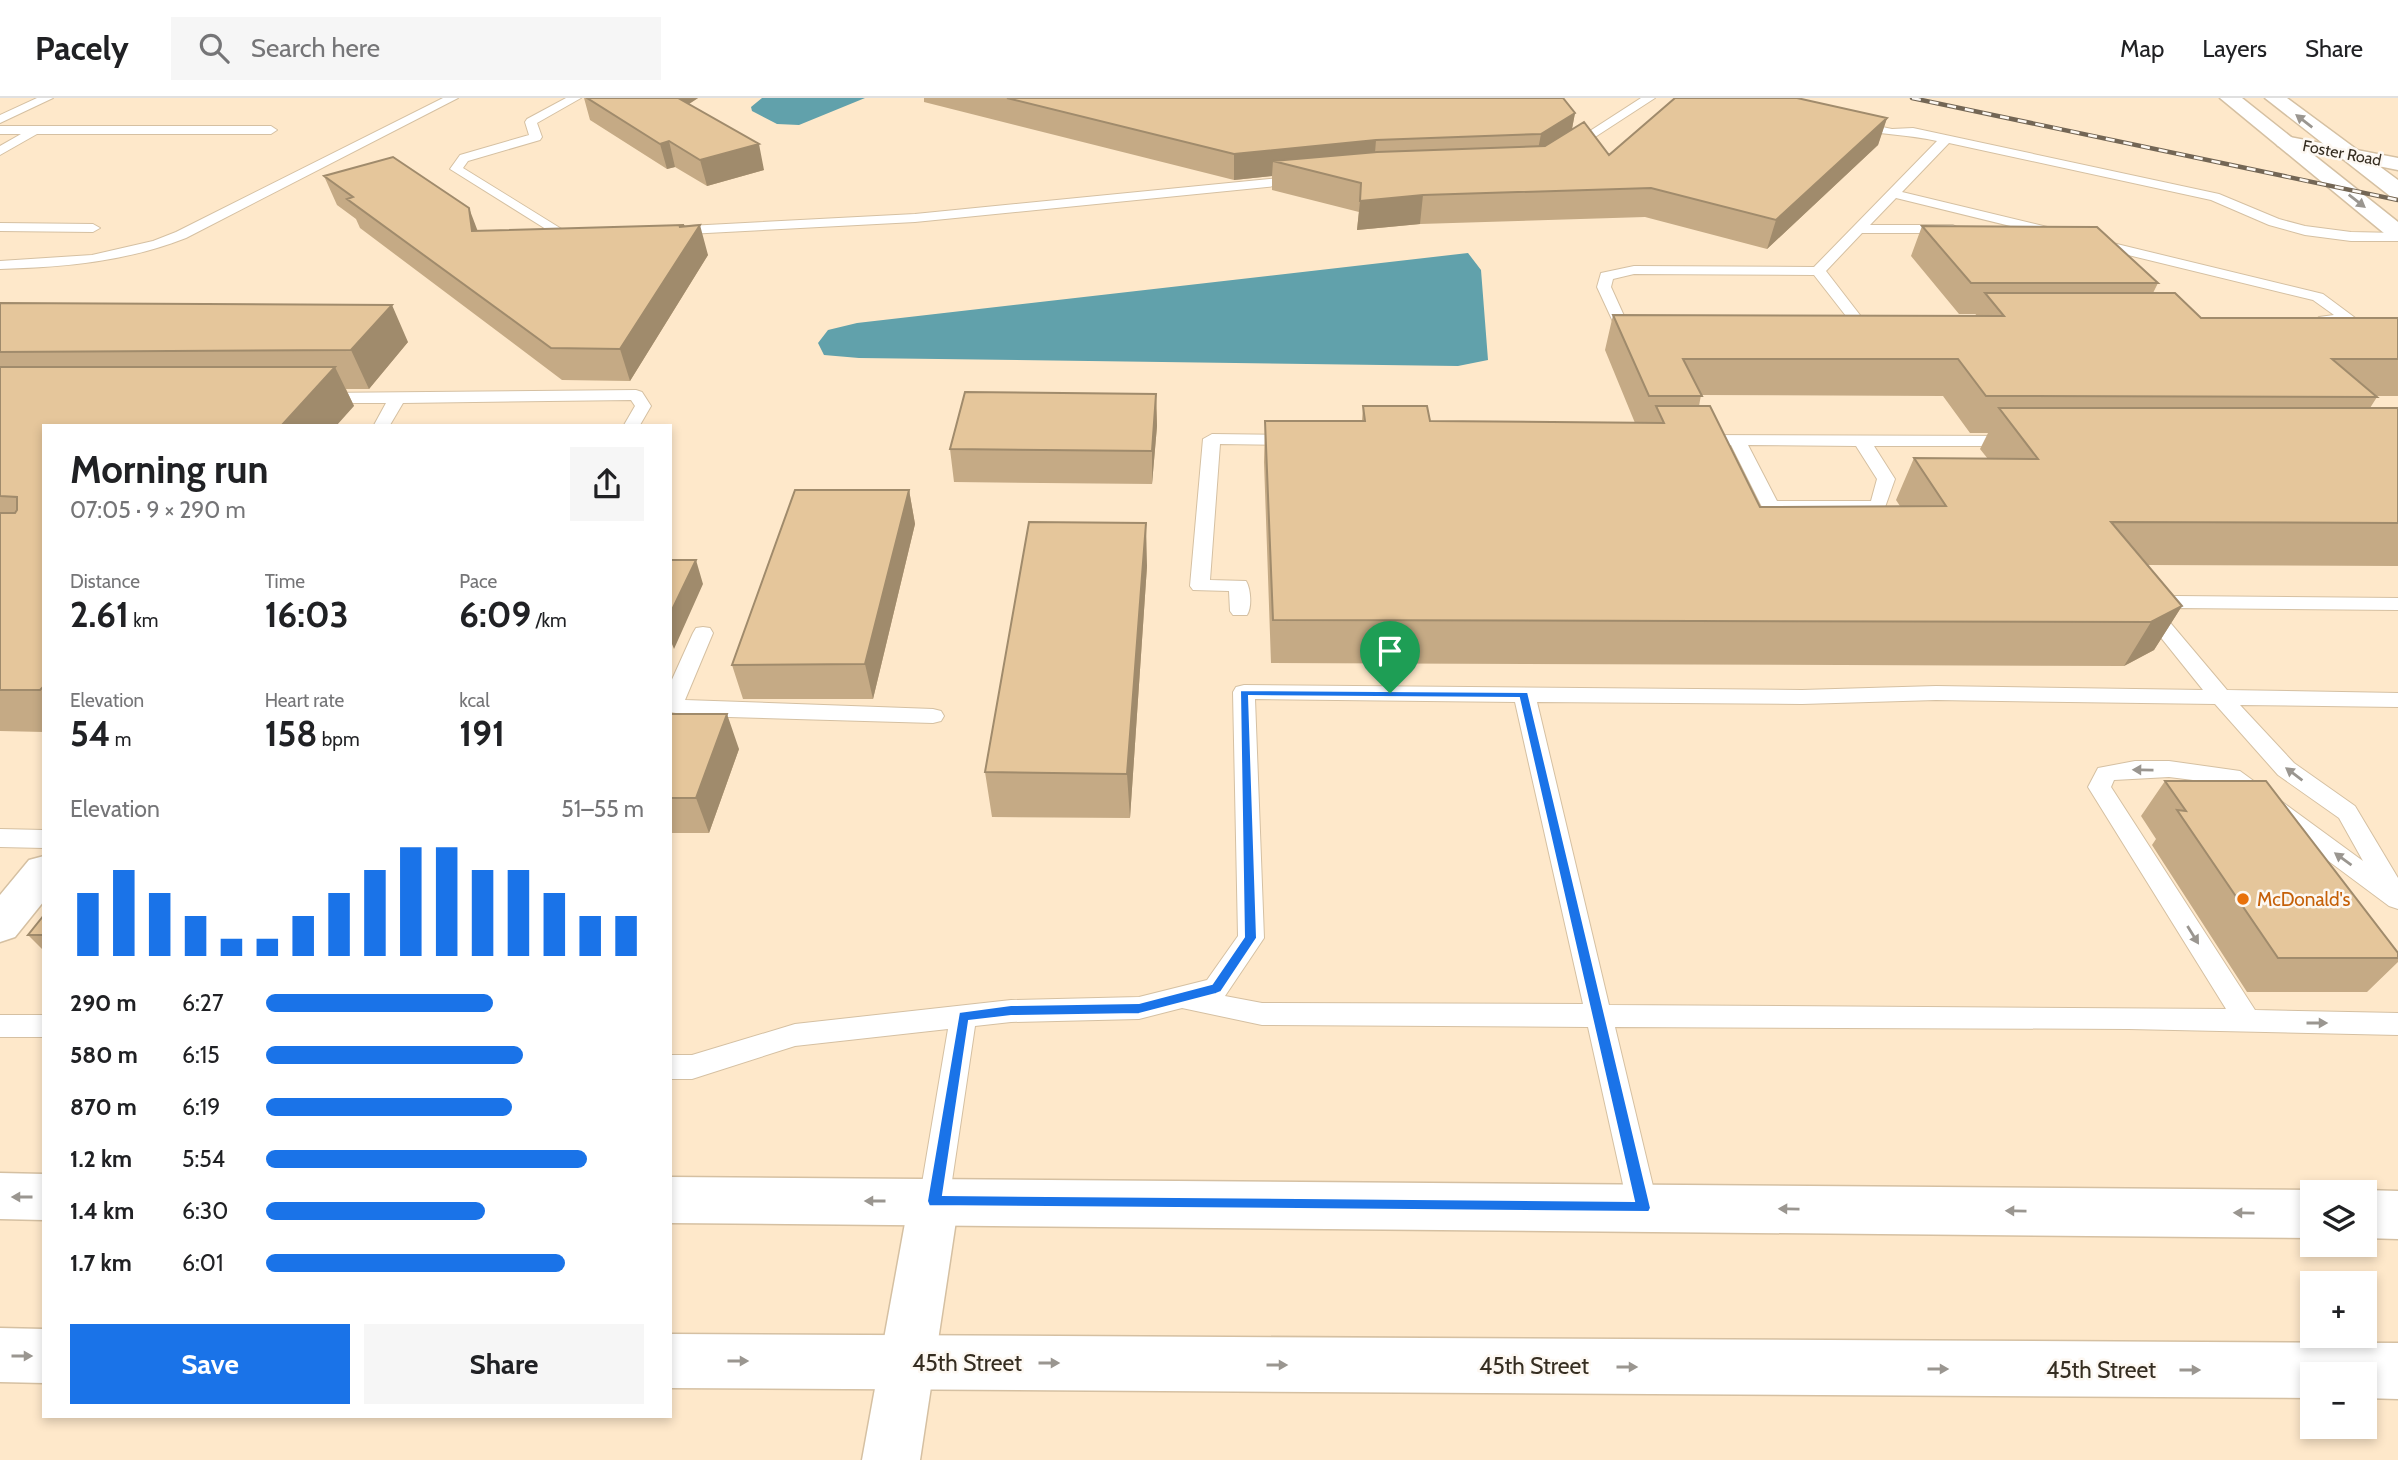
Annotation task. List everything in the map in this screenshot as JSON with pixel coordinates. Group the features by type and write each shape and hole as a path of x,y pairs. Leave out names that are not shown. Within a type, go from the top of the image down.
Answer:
{"main road":[{"path":"2230,98 2398,235"},
{"path":"2275,98 2398,191"},
{"name":"Foster Road","path":"2285,142 2398,164"},
{"path":"0,925 42,873"},
{"path":"0,1196 42,1197"},
{"path":"672,1200 2300,1214"},
{"path":"891,1460 934,1201"},
{"path":"2377,1214 2398,1215"},
{"path":"0,1355 42,1356"},
{"name":"45th Street","path":"672,1361 2398,1371"}],"lane":[{"path":"0,119 47,98"},
{"path":"0,265 78,262 149,248 181,235 452,98"},
{"path":"575,98 531,122 536,137 464,158 456,169 565,237 592,235"},
{"path":"1621,100 1645,101"},
{"path":"1551,160 1645,101"},
{"path":"1849,111 1901,123 1913,132"},
{"path":"1838,121 1892,134 1913,132 2192,193 2207,194 2238,204 2272,221 2312,233 2357,238 2398,235"},
{"path":"0,130 271,130"},
{"path":"0,150 34,130"},
{"path":"1662,322 1620,323 1604,287 1606,276 1634,270 1818,271 1946,139"},
{"path":"659,232 915,218 1309,179"},
{"path":"1892,193 2318,297 2350,320 2309,320"},
{"path":"2192,193 2219,205 2251,225 2284,237 2327,246 2398,251"},
{"path":"0,227 93,228"},
{"path":"1858,229 2038,229"},
{"path":"1818,271 1858,322"},
{"path":"302,398 636,395 643,406 633,424"},
{"path":"383,424 397,398"},
{"path":"1240,611 1239,586 1200,586 1212,439 1308,440"},
{"path":"1682,440 2027,441"},
{"path":"1737,440 1771,507 1878,506 1886,479 1862,440"},
{"path":"2398,604 2176,602 2158,605 2151,614 2286,769 2347,812 2398,899"},
{"path":"703,633 672,705 693,709 933,716"},
{"path":"672,1067 692,1066 795,1035 1011,1011 1139,1008 1216,988 1251,938 1244,692 1802,696 1936,693 2398,700"},
{"path":"1524,694 1643,1208"},
{"path":"2248,1022 2099,787 2106,774 2121,770 2208,771 2232,777 2398,899"},
{"path":"0,838 42,839"},
{"path":"1181,997 1262,1014 2129,1018 2398,1024"},
{"path":"934,1201 964,1016"},
{"path":"0,1026 42,1026"}],"water":[{"path":"762,98 865,98 799,125 777,124 752,111 751,107"},
{"path":"1468,253 1481,270 1488,360 1458,366 859,358 824,355 818,343 828,330 857,323"}],"building":[{"path":"587,98 678,98 759,144 700,160 669,141 660,144"},
{"path":"1007,98 1563,98 1575,113 1541,134 1376,140 1234,154"},
{"path":"1675,98 1797,98 1887,118 1776,220 1651,188 1423,195 1360,201 1361,183 1273,161 1377,152 1545,146 1584,122 1609,155"},
{"path":"393,157 469,208 472,231 700,225 620,349 551,348 347,199 353,197 324,176"},
{"path":"1922,226 2097,227 2158,283 1971,283"},
{"path":"1985,293 2175,293 2201,318 2398,318 2398,359 2332,359 2377,397 1986,396 1958,359 1683,359 1702,396 1649,396 1613,315 2004,316"},
{"path":"0,303 392,305 351,350 0,352"},
{"path":"0,367 335,367 283,424 42,424 40,690 0,690 0,513 15,513 17,497 0,496"},
{"path":"965,392 1156,394 1152,451 950,449"},
{"path":"1363,406 1427,406 1430,421 1664,423 1656,406 1710,406 1760,507 1946,506 1914,458 2038,459 1999,408 2398,408 2398,523 2111,522 2182,606 2151,622 1273,620 1265,421 1365,421"},
{"path":"795,490 909,490 865,664 732,665"},
{"path":"1029,522 1146,523 1127,774 985,772"},
{"path":"672,560 696,560 672,610"},
{"path":"672,714 727,714 696,798 672,798"},
{"path":"2165,781 2266,781 2398,953 2398,958 2278,958 2177,810 2186,811"},
{"path":"42,918 42,935 28,935"}],"railway":[{"path":"1912,98 2398,200"}],"place":[{"name":"McDonald's","path":"2243,899"}],"route":[{"path":"1244,692 1390,693 1524,694 1643,1208 934,1201 964,1016 1011,1011 1062,1012 1139,1008 1216,988 1251,938 1244,692"}]}
